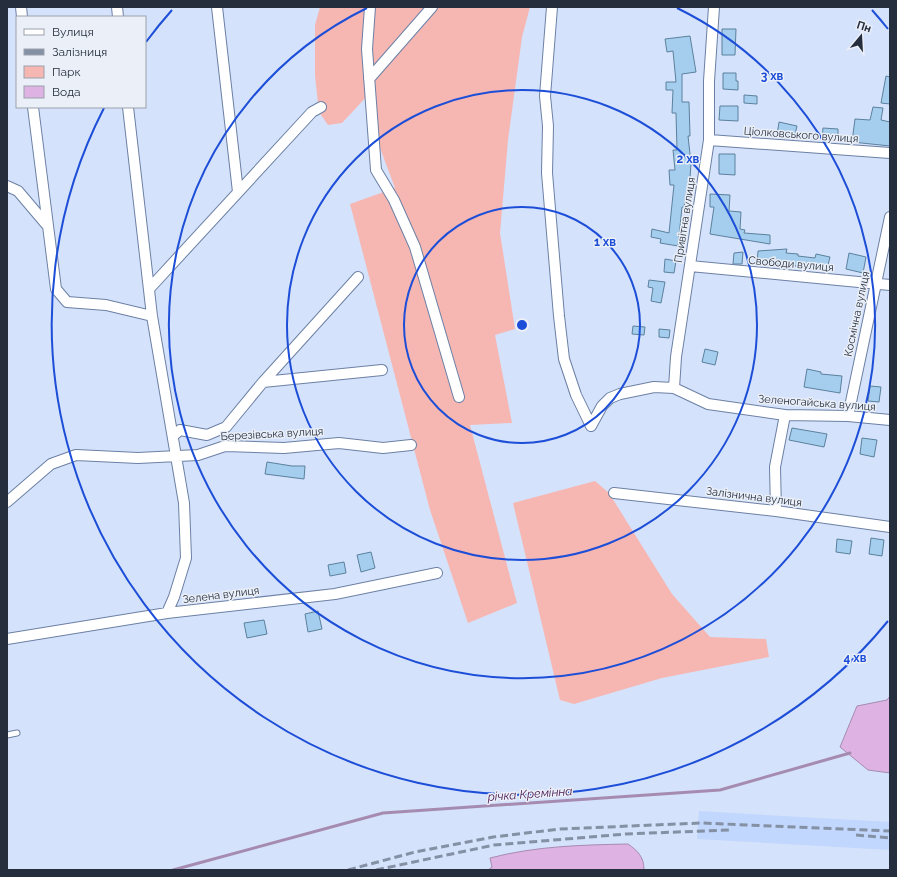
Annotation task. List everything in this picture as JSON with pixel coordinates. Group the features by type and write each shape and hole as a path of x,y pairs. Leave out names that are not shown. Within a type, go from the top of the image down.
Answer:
{"street":[{"path":"217,7 238,192"},
{"path":"370,7 367,49 376,170 394,200 416,247 459,397"},
{"path":"369,79 432,7"},
{"path":"552,7 545,96 548,126 547,173 564,359 576,395 591,426 602,406 610,398 620,394 654,387 674,388"},
{"name":"Привітна вулиця","path":"674,388 675,362 709,140 709,81 714,7"},
{"path":"149,289 312,112 322,107"},
{"path":"33,108 46,224 56,289 66,302 106,304 152,316"},
{"path":"128,108 152,316 184,503 186,558 167,613"},
{"name":"Ціолковського вулиця","path":"709,140 890,153"},
{"path":"7,186 18,191 46,224"},
{"name":"Космічна вулиця","path":"848,416 890,217"},
{"name":"Свободи вулиця","path":"690,266 890,285"},
{"path":"173,436 180,430 207,434 226,427 263,382 358,277"},
{"path":"263,382 382,370"},
{"name":"Зеленогайська вулиця","path":"674,388 708,404 785,415 848,416 890,420"},
{"path":"776,511 775,467 785,415"},
{"name":"Березівська вулиця","path":"7,502 51,464 76,455 118,458 198,455 225,446 284,448 339,443 383,448 411,445"},
{"name":"Залізнична вулиця","path":"614,493 776,511 890,527"},
{"name":"Зелена вулиця","path":"7,639 167,613 335,594 437,572"}],"lane":[{"path":"7,735 17,733"}],"shaded area":[{"path":"699,811 890,822 890,850 697,839"}],"green space":[{"path":"320,7 530,7 522,37 508,140 500,233 515,329 495,335 512,423 470,425 517,603 468,623 430,510 350,204 395,188 380,148 371,92 342,123 328,125 319,112 315,76 315,25"},
{"path":"595,481 609,493 672,594 710,637 766,639 769,657 662,678 574,704 560,700 513,503"}],"water":[{"path":"890,696 890,773 868,770 840,747 857,706 887,700"},
{"path":"628,844 635,849 642,858 644,870 488,870 492,867 490,858 507,854 559,847"}],"building":[{"path":"722,29 736,29 735,55 722,55"},
{"path":"690,36 696,72 682,74 682,102 689,102 690,136 688,136 691,163 689,193 686,193 684,207 682,207 678,246 660,243 661,239 651,237 652,229 669,233 674,185 670,185 669,170 675,170 673,150 677,150 676,113 672,113 673,90 666,90 666,82 676,82 673,51 667,52 665,39"},
{"path":"723,73 736,73 738,90 723,89"},
{"path":"886,76 890,77 890,104 881,103"},
{"path":"744,95 757,96 757,104 744,103"},
{"path":"720,106 738,106 738,121 719,120"},
{"path":"873,107 883,108 881,120 890,122 890,146 852,142 855,119 870,120"},
{"path":"779,122 797,126 794,139 777,135"},
{"path":"823,128 838,129 838,140 822,140"},
{"path":"719,154 735,154 735,175 719,174"},
{"path":"710,194 730,195 729,211 741,212 740,229 745,230 744,233 770,235 770,244 710,234 714,207 710,207"},
{"path":"787,249 786,253 798,254 798,256 815,258 816,254 830,257 827,269 775,264 775,266 757,264 758,251"},
{"path":"743,252 742,264 733,264 734,253"},
{"path":"849,253 866,257 863,273 846,269"},
{"path":"665,259 676,261 674,273 664,272"},
{"path":"649,280 665,282 661,303 651,301 653,288 648,287"},
{"path":"633,326 645,327 644,335 632,334"},
{"path":"659,329 670,330 669,338 659,337"},
{"path":"705,349 718,352 715,365 702,362"},
{"path":"807,369 821,372 821,374 842,376 840,393 804,387"},
{"path":"870,386 881,387 879,402 868,401"},
{"path":"792,428 827,434 824,447 789,440"},
{"path":"862,438 877,440 874,457 860,454"},
{"path":"267,462 292,466 305,466 304,479 265,474"},
{"path":"871,538 884,540 882,556 869,554"},
{"path":"837,539 852,541 850,554 836,552"},
{"path":"371,552 375,568 361,572 357,555"},
{"path":"344,562 346,573 330,576 328,565"},
{"path":"318,611 322,629 308,632 305,614"},
{"path":"264,620 267,634 247,638 244,623"}],"waterway":[{"name":"річка Кремінна","path":"173,870 383,813 720,790 850,753"}],"railway":[{"path":"348,870 415,852 493,837 560,829 701,823 890,831"},
{"path":"376,870 494,845 626,834 729,830"},
{"path":"856,835 890,838"}]}
